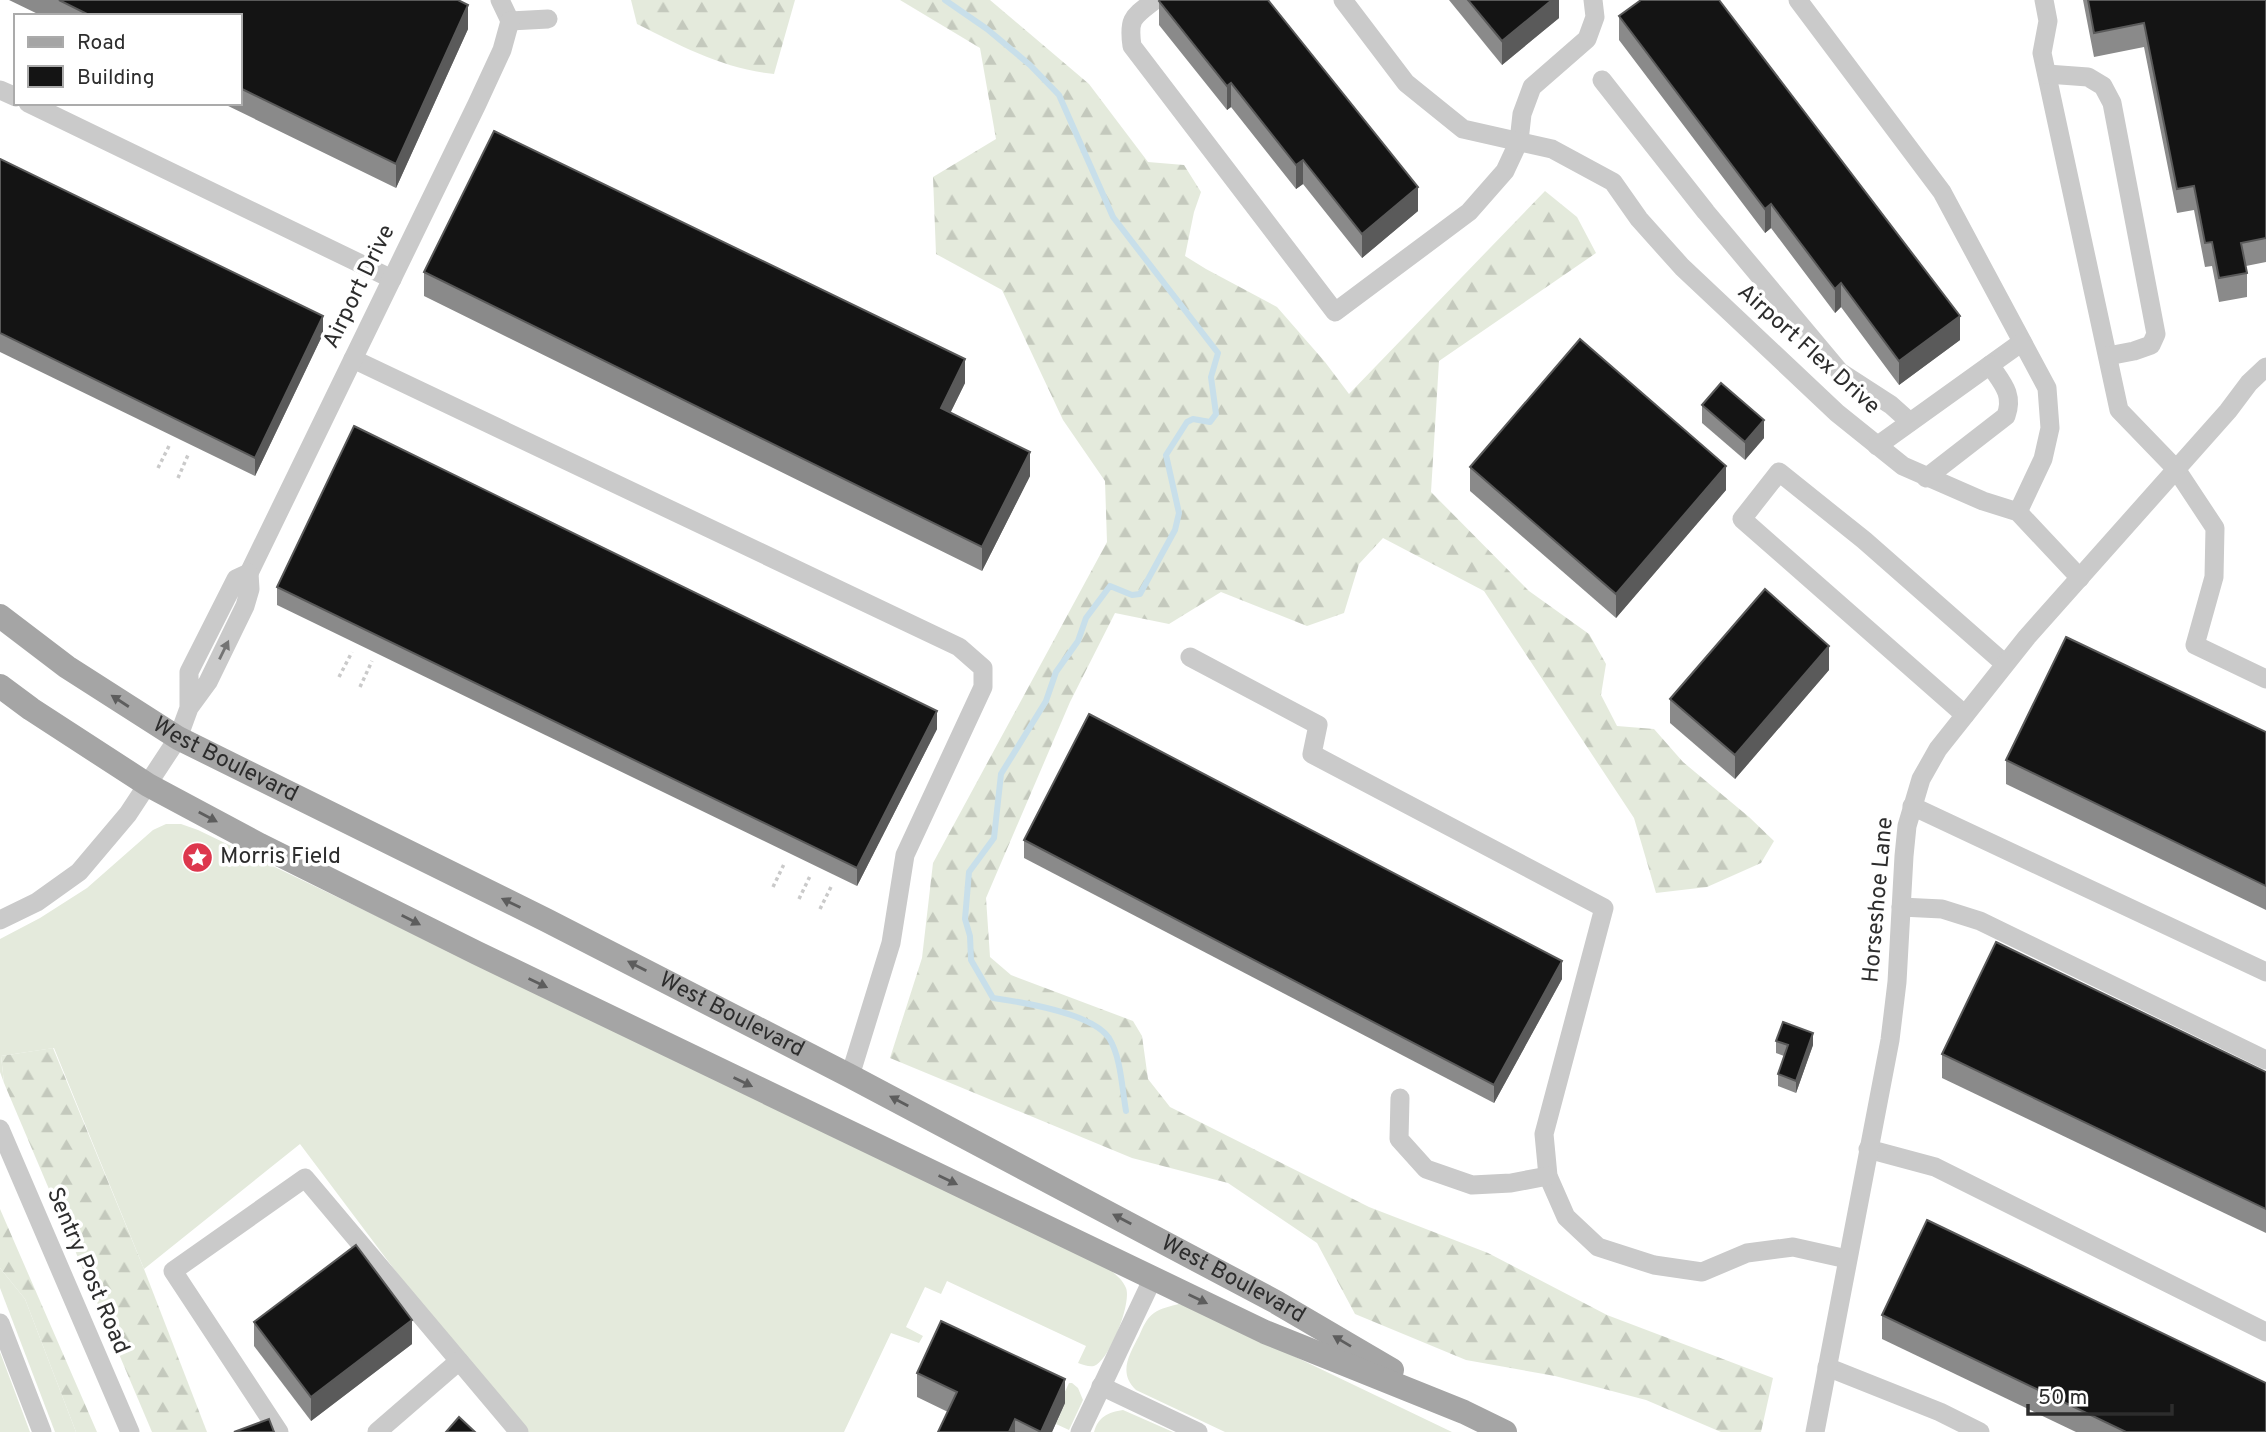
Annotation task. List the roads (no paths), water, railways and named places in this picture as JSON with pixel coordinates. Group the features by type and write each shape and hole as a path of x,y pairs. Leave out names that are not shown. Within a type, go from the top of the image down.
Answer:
{"main road":[{"name":"West Boulevard","path":"0,616 67,667 178,738 555,924 850,1076 1276,1302 1464,1412"},
{"name":"West Boulevard","path":"0,686 148,785 260,845 477,953 1265,1332 1464,1412 1505,1432"}],"street":[{"path":"499,0 510,21 548,19"},
{"path":"1155,0 1137,13 1129,27 1132,46 1335,312 1469,212 1504,171 1519,141 1522,114 1532,88 1587,39 1595,17 1593,0"},
{"name":"Airport Flex Drive","path":"1343,0 1406,83 1463,129 1552,149 1614,182 1639,219 1682,267 1837,413 1903,466 1983,501 2018,512 2080,578"},
{"path":"1798,0 1941,192 2047,388 2050,428 2043,459 2018,512"},
{"path":"2044,0 2048,21 2042,53 2119,410 2176,469 2215,528 2214,577 2195,645 2266,679"},
{"name":"Airport Drive","path":"0,920 37,902 79,872 113,835 178,738 189,708 208,682 245,606 250,590 249,573 487,82 502,50 510,21"},
{"path":"2047,75 2088,77 2103,86 2112,103 2157,334 2151,345 2108,356"},
{"path":"1602,80 1706,212 1840,372 1891,405 1910,422"},
{"path":"32,105 392,279"},
{"path":"1877,446 2022,342"},
{"path":"353,359 959,647 983,668 983,687 905,855 891,943 850,1076"},
{"path":"1927,478 2006,416 2010,404 2006,388 1990,365"},
{"name":"Horseshoe Lane","path":"1815,1432 1890,1040 1897,982 1905,846 1912,806 1921,779 1938,749 2005,664 2249,383 2266,367"},
{"path":"1965,715 1741,519 1779,472 1864,540 2005,664"},
{"path":"1191,657 1318,725 1312,754 1604,908 1544,1134 1548,1176 1566,1217 1598,1247 1654,1265 1702,1272 1747,1253 1793,1247 1847,1259"},
{"path":"1912,806 2266,972"},
{"path":"1901,907 1942,909 1980,921 2266,1060"},
{"path":"1400,1098 1399,1139 1426,1170 1472,1185 1511,1183 1548,1176"},
{"name":"Sentry Post Road","path":"0,1129 130,1432"},
{"path":"1868,1149 1935,1167 2266,1332"},
{"path":"279,1432 173,1271 304,1178 519,1432"},
{"path":"1080,1432 1153,1278"},
{"path":"0,1323 43,1432"},
{"path":"377,1432 459,1361"},
{"path":"1827,1367 1940,1412 1980,1432"},
{"path":"1101,1386 1198,1432"}],"waterway":[{"path":"945,0 987,29 1030,65 1059,95 1113,217 1218,353 1211,377 1216,414 1210,422 1193,419 1187,422 1166,455 1179,513 1175,530 1140,594 1132,595 1110,586 1086,618 1078,641 1056,672 1046,701 1001,774 994,838 969,872 965,919 970,936 971,960 993,998 1055,1010 1100,1029 1109,1038 1116,1054 1126,1111"}],"place":[{"name":"Morris Field","path":"197,857"}]}
